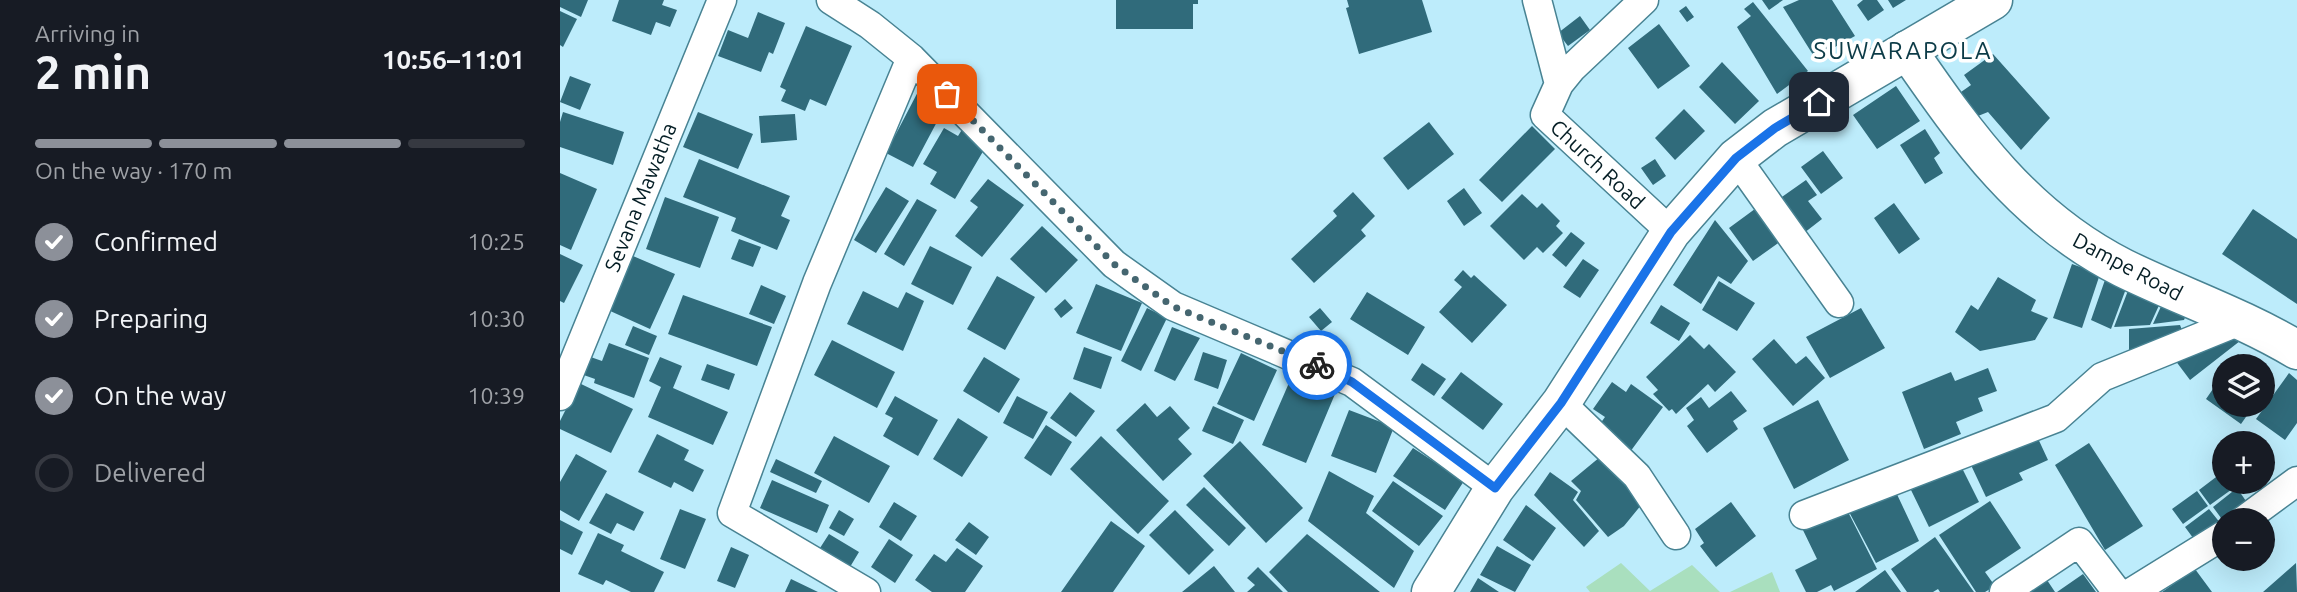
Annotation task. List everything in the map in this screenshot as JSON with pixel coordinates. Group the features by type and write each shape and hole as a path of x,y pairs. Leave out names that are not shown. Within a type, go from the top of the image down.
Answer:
{"main road":[{"path":"1431,592 1495,488 1561,403 1671,232 1736,158 1775,128 1993,0"},
{"name":"Dampe Road","path":"1907,50 1992,166 2037,212 2081,244 2122,267 2239,321 2292,338"}],"street":[{"name":"Sevana Mawatha","path":"560,396 722,0"},
{"path":"831,0 870,25 911,58 1114,264 1172,306 1352,382 1495,488"},
{"path":"1536,0 1559,83"},
{"name":"Church Road","path":"1644,0 1602,36 1559,83 1545,116 1671,232"},
{"path":"866,592 732,513 817,283 911,58"},
{"path":"1736,158 1839,303"},
{"path":"1804,514 2056,418 2102,377 2239,321"},
{"path":"1561,403 1637,476 1676,535"},
{"path":"2261,508 2297,481"},
{"path":"2004,592 2079,542 2117,592"},
{"path":"2132,592 2212,542"}],"green space":[{"path":"1621,563 1650,591 1692,565 1720,592 1590,592 1586,587"},
{"path":"1772,572 1780,592 1730,592"}],"building":[{"path":"560,0 588,0 581,17 560,7"},
{"path":"619,0 664,0 662,5 677,10 670,27 656,22 651,35 612,21"},
{"path":"1116,0 1198,0 1198,4 1193,4 1193,29 1116,29"},
{"path":"1347,0 1422,0 1432,32 1359,54 1346,8 1349,7"},
{"path":"1762,0 1783,0 1769,10"},
{"path":"1799,0 1832,0 1855,36 1815,58 1783,7"},
{"path":"1863,0 1877,0 1884,10 1868,21 1857,5"},
{"path":"1888,0 1906,0 1893,8"},
{"path":"1753,2 1808,71 1777,94 1737,27 1751,16 1744,9"},
{"path":"1686,6 1694,17 1687,22 1679,11"},
{"path":"560,11 577,19 563,47 560,45"},
{"path":"758,12 785,23 773,54 769,52 761,72 718,56 728,30 748,38"},
{"path":"1580,16 1590,30 1568,46 1558,33"},
{"path":"1659,24 1690,66 1658,89 1628,48"},
{"path":"806,26 852,46 826,106 810,99 805,111 781,101 786,90 780,87"},
{"path":"1993,54 2050,118 2021,150 1988,112 1978,116 1961,92 1971,85 1964,75"},
{"path":"1722,62 1759,101 1735,124 1699,87"},
{"path":"570,76 591,84 580,110 560,102"},
{"path":"921,86 948,101 913,167 886,153"},
{"path":"1896,86 1920,121 1877,149 1853,115"},
{"path":"1684,109 1705,131 1675,160 1655,138"},
{"path":"563,112 624,132 613,165 560,147 560,122"},
{"path":"698,112 753,134 738,169 683,147"},
{"path":"795,114 797,140 761,143 759,116"},
{"path":"1429,122 1454,154 1408,190 1383,158"},
{"path":"1532,126 1555,149 1502,202 1479,180"},
{"path":"944,128 958,136 963,128 988,143 955,199 930,184 937,172 923,164"},
{"path":"1925,129 1940,153 1934,158 1943,173 1925,184 1900,145"},
{"path":"1823,151 1843,178 1821,194 1801,167"},
{"path":"699,159 790,196 781,216 790,220 777,250 731,231 736,218 683,197"},
{"path":"1655,159 1666,176 1653,185 1641,168"},
{"path":"560,173 597,189 571,250 560,245"},
{"path":"988,179 1024,205 982,257 955,236 978,207 970,201"},
{"path":"1806,180 1817,195 1808,201 1822,219 1804,233 1779,199"},
{"path":"886,187 909,201 876,253 854,240"},
{"path":"1464,188 1482,213 1464,226 1447,201"},
{"path":"1353,192 1375,216 1361,230 1366,236 1314,283 1291,259 1337,216 1333,211"},
{"path":"1522,194 1537,208 1542,203 1560,221 1556,226 1563,233 1543,253 1537,247 1524,260 1490,226"},
{"path":"665,197 719,217 700,268 646,249"},
{"path":"917,199 937,210 904,266 884,254"},
{"path":"1894,203 1920,239 1899,254 1874,218"},
{"path":"1759,206 1784,239 1753,261 1729,228"},
{"path":"2253,209 2297,239 2297,304 2222,254"},
{"path":"1715,220 1748,261 1731,284 1718,276 1701,304 1673,285"},
{"path":"1042,226 1078,260 1046,293 1010,259"},
{"path":"1571,232 1585,243 1566,267 1552,255"},
{"path":"739,239 761,247 753,267 731,259"},
{"path":"930,246 972,267 953,305 911,284"},
{"path":"560,254 583,265 564,303 560,301"},
{"path":"633,256 675,274 650,329 608,310"},
{"path":"1583,259 1599,270 1580,298 1563,287"},
{"path":"2072,264 2100,274 2082,328 2053,318"},
{"path":"1463,270 1471,278 1474,275 1507,305 1472,343 1439,312 1462,287 1454,280"},
{"path":"997,276 1035,297 1005,350 967,329"},
{"path":"1998,277 2036,300 2031,311 2048,318 2035,340 1980,351 1955,332 1971,305 1978,310"},
{"path":"2106,277 2127,286 2111,329 2091,320"},
{"path":"1719,281 1755,303 1737,331 1702,310"},
{"path":"1096,284 1142,303 1121,351 1076,333"},
{"path":"761,285 786,296 774,324 749,314"},
{"path":"2129,288 2161,301 2150,325 2114,327"},
{"path":"863,291 898,308 906,292 924,301 903,351 847,324"},
{"path":"1367,292 1425,327 1408,355 1350,319"},
{"path":"683,295 772,327 757,366 668,334"},
{"path":"1065,299 1073,308 1061,318 1054,309"},
{"path":"2163,302 2187,313 2184,320 2153,324"},
{"path":"1661,305 1690,323 1679,341 1650,323"},
{"path":"1147,308 1167,318 1141,371 1121,361"},
{"path":"1320,308 1332,322 1321,331 1309,317"},
{"path":"1861,308 1885,348 1830,378 1806,337"},
{"path":"2180,325 2184,335 2129,355 2129,329"},
{"path":"633,326 657,336 649,355 625,345"},
{"path":"1172,327 1200,338 1175,381 1154,371"},
{"path":"1690,335 1704,349 1709,344 1736,372 1715,392 1708,384 1676,414 1672,409 1669,411 1653,394 1658,390 1646,377"},
{"path":"2224,337 2240,341 2223,354 2212,354 2212,363 2190,380 2172,356"},
{"path":"1774,339 1796,364 1806,356 1825,378 1793,406 1752,359"},
{"path":"832,340 895,372 877,408 814,375"},
{"path":"609,343 649,358 634,398 594,383 595,379 578,373 585,355 602,361"},
{"path":"1084,347 1112,357 1101,389 1073,379"},
{"path":"1203,352 1227,360 1218,389 1194,380"},
{"path":"1241,353 1277,370 1254,421 1217,404"},
{"path":"660,357 682,366 673,388 728,412 713,445 648,417 661,387 649,381"},
{"path":"984,357 1020,379 999,413 963,391"},
{"path":"1422,363 1446,379 1434,396 1411,380"},
{"path":"707,364 735,374 729,390 701,380"},
{"path":"1988,368 1997,391 1978,398 1983,411 1956,422 1961,434 1924,449 1902,392 1951,372 1955,381"},
{"path":"1461,372 1503,404 1483,430 1441,398"},
{"path":"2289,373 2297,380 2297,423 2285,440 2256,419 2275,417 2275,393"},
{"path":"1292,376 1335,394 1306,463 1262,445"},
{"path":"1612,382 1626,392 1631,384 1663,407 1630,452 1597,428 1605,417 1593,409"},
{"path":"579,383 633,409 611,453 560,429 560,421"},
{"path":"2212,390 2212,403 2206,399"},
{"path":"1731,391 1747,411 1733,421 1738,429 1707,453 1687,426 1694,420 1686,408 1701,397 1709,408"},
{"path":"1070,392 1095,411 1076,437 1050,418"},
{"path":"895,396 938,420 918,456 883,436 893,418 885,414"},
{"path":"1017,396 1048,412 1033,439 1003,423"},
{"path":"1818,400 1849,460 1794,489 1763,428"},
{"path":"1145,403 1157,417 1170,406 1190,428 1178,439 1192,454 1163,481 1116,430"},
{"path":"1213,406 1244,420 1233,444 1202,431"},
{"path":"1349,410 1394,427 1376,473 1331,456"},
{"path":"2231,417 2246,417 2241,424"},
{"path":"958,418 988,437 962,477 933,459"},
{"path":"1046,425 1072,442 1051,476 1024,458"},
{"path":"2035,432 2048,460 2019,473 2023,480 1986,497 1970,463"},
{"path":"657,434 689,450 684,460 704,470 693,492 674,482 671,488 638,472"},
{"path":"834,436 890,466 869,503 814,473"},
{"path":"1101,436 1169,501 1138,534 1070,469"},
{"path":"1240,441 1303,508 1266,543 1203,476"},
{"path":"2089,443 2143,526 2105,550 2055,465"},
{"path":"1413,448 1464,481 1445,510 1393,476"},
{"path":"576,454 607,471 579,521 560,510 560,482"},
{"path":"1600,457 1625,480 1642,504 1624,526 1608,537 1576,500 1581,491 1571,481"},
{"path":"776,459 822,481 816,493 770,472"},
{"path":"1961,466 1979,502 1929,527 1911,490"},
{"path":"1329,471 1374,496 1366,513 1414,551 1394,588 1308,521"},
{"path":"1550,472 1578,492 1573,500 1599,531 1584,547 1534,495"},
{"path":"772,480 829,505 817,533 760,508"},
{"path":"2212,480 2212,494 2225,494 2210,505 2199,490"},
{"path":"1393,481 1443,516 1419,546 1372,511"},
{"path":"1204,487 1246,528 1229,546 1186,505"},
{"path":"1894,488 1919,541 1876,563 1847,508"},
{"path":"2197,491 2208,506 2183,524 2172,509"},
{"path":"606,493 644,512 634,531 617,523 611,534 589,523"},
{"path":"2229,494 2241,494 2248,504 2243,508 2213,507"},
{"path":"1990,501 2021,548 1985,572 1995,586 1985,592 1976,592 1939,535"},
{"path":"894,502 917,516 901,541 879,527"},
{"path":"1731,502 1756,536 1716,567 1700,546 1704,543 1695,529"},
{"path":"1844,504 1877,569 1834,591 1831,585 1817,592 1806,592 1795,570 1817,559 1801,526"},
{"path":"1526,505 1556,528 1533,561 1503,540"},
{"path":"680,509 706,519 685,569 660,559"},
{"path":"2209,509 2212,513 2212,530 2196,542 2185,527"},
{"path":"839,510 854,519 844,536 829,528"},
{"path":"1175,510 1214,550 1189,575 1149,535"},
{"path":"560,520 583,532 572,555 560,549"},
{"path":"1111,521 1145,546 1113,592 1061,592"},
{"path":"969,522 989,537 976,555 955,540"},
{"path":"598,533 624,545 621,551 664,572 654,592 631,592 606,580 603,585 578,574"},
{"path":"829,534 859,552 850,567 820,548"},
{"path":"1307,534 1380,592 1288,592 1269,572"},
{"path":"1935,537 1974,592 1940,592 1938,589 1933,592 1907,592 1891,569"},
{"path":"889,539 913,555 895,583 871,567"},
{"path":"1497,546 1531,565 1515,592 1480,575"},
{"path":"731,547 749,555 735,588 717,581"},
{"path":"957,548 983,566 965,592 932,592 915,580 934,554 946,562"},
{"path":"2296,563 2297,592 2263,592"},
{"path":"1214,566 1235,592 1182,592"},
{"path":"1258,567 1283,592 1247,592 1255,585 1247,578"},
{"path":"2195,569 2212,592 2162,592"},
{"path":"1885,570 1901,592 1855,592"},
{"path":"2083,574 2096,592 2057,592"},
{"path":"1478,578 1499,592 1470,592"},
{"path":"791,579 818,592 785,592"},
{"path":"2047,580 2055,592 2030,592"}],"way so far":[{"path":"947,94 1114,264 1172,306 1251,341 1317,365"}],"district":[{"name":"SUWARAPOLA","path":"1903,50"}],"route":[{"path":"1317,365 1352,382 1426,434 1495,488 1561,403 1671,232 1736,158 1775,128 1819,102"}]}
